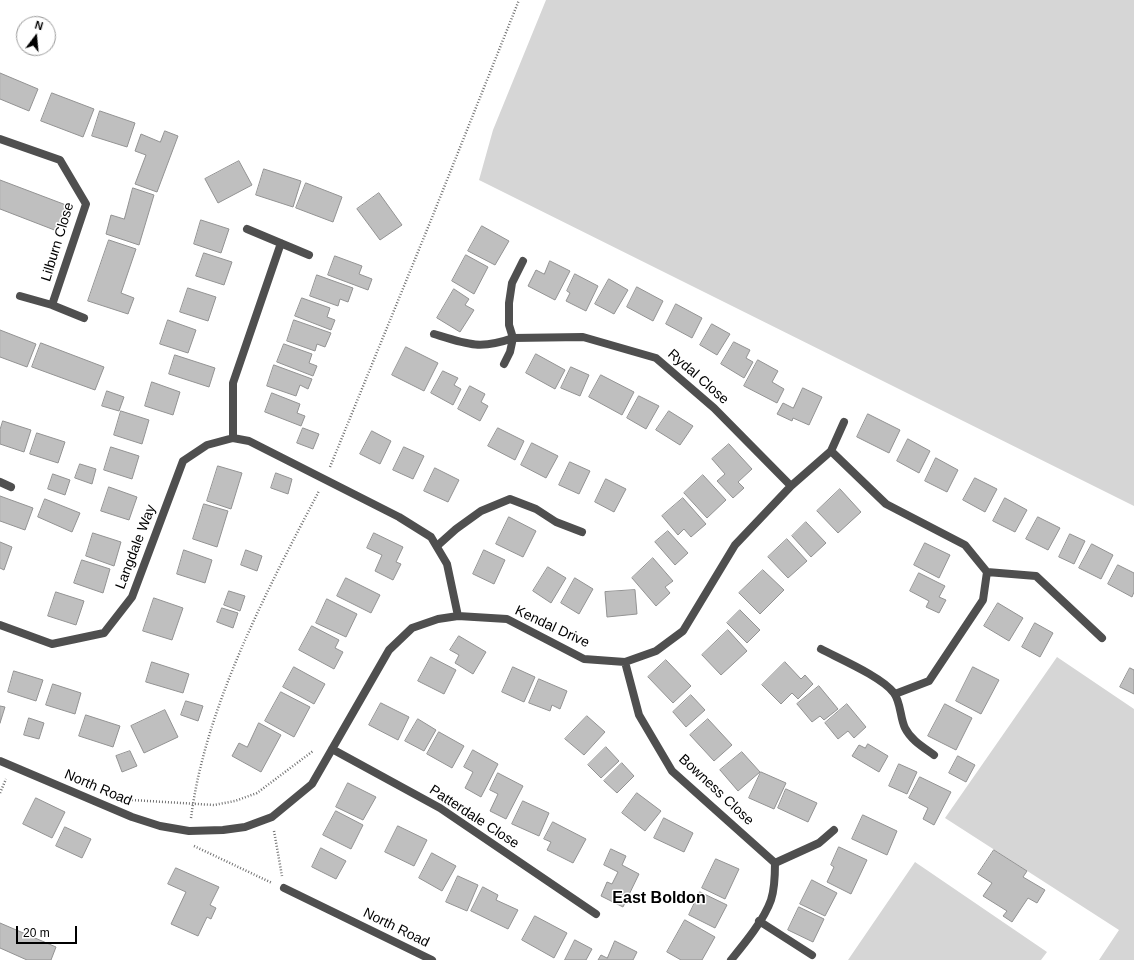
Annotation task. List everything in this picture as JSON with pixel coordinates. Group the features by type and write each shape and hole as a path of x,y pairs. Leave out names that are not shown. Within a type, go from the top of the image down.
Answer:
{"street":[{"name":"Lilburn Close","path":"0,139 60,160 86,204 52,305"},
{"path":"248,229 309,255"},
{"path":"233,438 233,383 281,243"},
{"path":"504,364 510,352 513,338 509,325 509,303 512,283 523,260"},
{"path":"20,296 52,305 84,318"},
{"name":"Rydal Close","path":"434,334 480,346 496,344 513,338 583,337 656,358 714,408 791,486"},
{"name":"Kendal Drive","path":"189,831 223,830 245,826 272,817 312,784 389,650 412,628 438,619 458,616 507,619 584,659 625,662 656,651 683,630 735,545 791,486 831,450 844,422"},
{"name":"Langdale Way","path":"0,625 52,644 104,633 132,597 183,461 206,445 233,438 249,441 399,517 431,537 447,564 458,616"},
{"path":"831,450 886,504 965,546 987,572 1036,576 1102,638"},
{"path":"0,482 11,487"},
{"path":"437,546 456,529 481,511 510,499 536,509 556,522 582,532"},
{"path":"895,694 930,682 983,600 987,572"},
{"path":"821,648 884,684 895,694 902,712 904,727 913,740 934,755"},
{"name":"Bowness Close","path":"625,662 639,715 672,771 775,863"},
{"name":"Patterdale Close","path":"332,749 440,808 596,914"},
{"name":"North Road","path":"0,761 132,817 160,826 189,831"},
{"path":"731,960 759,921 771,900 775,881 775,863 819,843 834,830"},
{"name":"North Road","path":"284,888 432,960"},
{"path":"759,921 812,956"}],"path":[{"path":"284,888 261,879 196,848 191,843 189,831 202,754 223,695 290,546 325,479 428,227 518,0"},
{"path":"126,800 214,805 257,793 314,750"},
{"path":"272,817 284,888"}],"shaded area":[{"path":"546,0 1134,0 1134,506 479,180 493,130"},
{"path":"1057,657 1134,709 1134,960 1099,960 1119,930 945,818"},
{"path":"915,862 1047,952 1041,960 848,960"}],"building":[{"path":"0,73 38,89 29,111 0,99"},
{"path":"52,93 94,109 83,137 41,121"},
{"path":"100,111 135,123 127,147 92,136"},
{"path":"165,131 178,136 157,192 135,184 146,155 135,151 141,134 160,142"},
{"path":"239,161 252,185 218,203 205,179"},
{"path":"264,169 301,181 293,207 256,195"},
{"path":"0,180 66,205 57,231 0,209"},
{"path":"306,183 342,197 333,222 296,208"},
{"path":"133,188 154,195 139,245 106,234 111,215 124,219"},
{"path":"379,193 402,225 380,240 357,209"},
{"path":"201,220 229,229 221,253 194,244"},
{"path":"482,226 509,241 495,265 468,251"},
{"path":"109,240 136,249 121,293 134,298 128,314 88,301"},
{"path":"204,253 232,262 224,285 196,276"},
{"path":"466,255 488,267 474,294 452,281"},
{"path":"335,256 362,266 359,274 372,279 368,290 328,275"},
{"path":"550,261 570,271 555,300 528,286 536,270 544,274"},
{"path":"575,274 598,286 586,311 566,301 570,293 567,291"},
{"path":"317,275 353,288 348,302 340,299 338,306 310,296"},
{"path":"609,279 628,290 614,314 595,304"},
{"path":"637,287 663,301 653,321 627,307"},
{"path":"188,288 216,297 208,321 180,312"},
{"path":"454,289 469,299 465,305 474,310 460,332 437,318"},
{"path":"302,298 330,308 327,317 335,320 331,330 295,316"},
{"path":"676,304 702,318 692,338 666,324"},
{"path":"168,320 196,330 188,353 160,344"},
{"path":"294,320 331,333 325,347 317,344 315,351 287,341"},
{"path":"712,324 730,334 717,355 700,345"},
{"path":"0,330 36,344 27,367 0,357"},
{"path":"734,342 750,350 746,358 753,362 744,378 721,364"},
{"path":"41,343 104,367 95,390 32,367"},
{"path":"284,344 312,354 309,363 317,366 313,376 277,362"},
{"path":"406,347 438,363 424,391 392,375"},
{"path":"536,354 565,370 555,389 526,373"},
{"path":"175,355 215,368 209,387 169,374"},
{"path":"758,360 778,371 772,382 784,389 777,403 744,386"},
{"path":"274,365 312,379 308,389 300,385 296,396 267,386"},
{"path":"571,367 589,375 580,396 561,388"},
{"path":"443,371 458,378 454,385 461,389 453,405 431,393"},
{"path":"601,375 634,392 622,415 589,397"},
{"path":"152,382 180,392 173,415 145,406"},
{"path":"470,386 485,394 481,402 488,406 480,421 458,409"},
{"path":"803,388 822,397 809,425 793,418 792,421 777,414 783,403 793,408"},
{"path":"107,391 124,397 119,411 102,406"},
{"path":"272,393 300,404 297,413 305,416 301,426 265,412"},
{"path":"639,396 659,406 646,429 627,418"},
{"path":"121,411 149,420 142,444 114,435"},
{"path":"669,411 693,426 680,445 656,430"},
{"path":"868,414 900,430 889,453 857,437"},
{"path":"3,421 31,430 24,452 0,444 0,430"},
{"path":"303,428 319,434 313,449 297,443"},
{"path":"498,428 524,441 515,460 488,446"},
{"path":"372,431 391,441 380,464 360,454"},
{"path":"37,433 65,442 58,463 30,454"},
{"path":"908,439 930,451 919,473 897,461"},
{"path":"532,443 558,456 546,478 521,465"},
{"path":"729,444 752,469 738,482 744,488 733,498 717,481 725,474 712,459"},
{"path":"111,447 139,456 132,479 104,470"},
{"path":"404,447 424,456 413,479 393,470"},
{"path":"936,458 958,470 947,492 925,481"},
{"path":"570,462 590,471 579,494 559,485"},
{"path":"80,464 96,469 92,484 75,478"},
{"path":"218,466 242,473 231,509 207,501"},
{"path":"435,468 459,480 448,502 424,491"},
{"path":"276,473 292,479 288,494 271,488"},
{"path":"53,474 70,480 65,495 48,489"},
{"path":"703,475 726,500 707,518 684,493"},
{"path":"975,478 997,489 985,512 963,500"},
{"path":"606,479 626,489 614,512 595,502"},
{"path":"109,487 137,497 129,520 101,511"},
{"path":"840,489 861,512 838,533 817,511"},
{"path":"0,496 33,508 25,530 0,521"},
{"path":"683,498 706,524 691,537 684,529 678,535 662,516"},
{"path":"1005,498 1027,510 1015,532 993,521"},
{"path":"45,499 80,513 72,532 38,517"},
{"path":"204,504 228,511 217,547 193,539"},
{"path":"509,517 536,531 523,557 496,544"},
{"path":"1038,517 1060,528 1048,550 1026,539"},
{"path":"806,522 826,543 811,557 792,536"},
{"path":"668,531 688,553 675,565 655,542"},
{"path":"93,533 121,542 114,566 86,556"},
{"path":"374,533 403,547 396,562 401,564 393,580 375,571 382,555 367,548"},
{"path":"1070,534 1085,541 1074,564 1059,557"},
{"path":"787,539 807,561 788,578 768,557"},
{"path":"0,542 12,547 4,570 0,568"},
{"path":"925,543 950,555 939,578 914,565"},
{"path":"1092,544 1113,555 1101,579 1079,568"},
{"path":"184,550 212,560 205,583 177,574"},
{"path":"246,550 262,556 257,571 241,565"},
{"path":"484,550 505,560 494,584 473,574"},
{"path":"653,558 673,581 665,587 670,593 656,606 632,578"},
{"path":"82,560 110,569 103,593 74,583"},
{"path":"1118,565 1134,573 1134,592 1132,597 1108,584"},
{"path":"548,567 566,578 551,603 533,591"},
{"path":"763,570 784,590 760,614 739,593"},
{"path":"919,573 945,586 939,597 946,600 939,613 926,607 929,601 910,591"},
{"path":"346,578 380,595 371,613 337,596"},
{"path":"575,578 593,589 579,614 561,603"},
{"path":"635,590 637,614 607,617 605,592"},
{"path":"229,591 245,596 240,611 224,605"},
{"path":"56,592 84,601 76,625 48,616"},
{"path":"154,598 183,608 172,640 143,631"},
{"path":"327,599 357,614 346,637 316,623"},
{"path":"998,603 1023,618 1009,641 984,626"},
{"path":"222,608 238,613 233,628 217,622"},
{"path":"740,610 760,630 747,643 727,623"},
{"path":"1035,623 1053,633 1040,657 1022,647"},
{"path":"312,626 339,640 335,648 343,652 334,669 299,650"},
{"path":"728,630 747,651 721,675 702,655"},
{"path":"459,636 486,652 473,674 455,663 459,655 450,650"},
{"path":"431,657 456,670 444,694 418,681"},
{"path":"666,660 691,686 673,703 648,677"},
{"path":"152,662 189,674 183,693 146,682"},
{"path":"785,662 801,679 805,675 813,684 798,699 792,693 781,704 762,685"},
{"path":"294,667 325,684 314,704 283,687"},
{"path":"513,667 535,677 524,702 502,692"},
{"path":"973,667 999,680 981,714 956,701"},
{"path":"1130,668 1134,670 1134,694 1120,687"},
{"path":"14,671 43,680 36,701 8,692"},
{"path":"539,679 567,691 560,709 552,705 550,711 529,703"},
{"path":"53,684 81,693 75,714 46,705"},
{"path":"819,686 838,709 824,720 820,716 812,722 797,704"},
{"path":"281,692 310,707 294,737 265,721"},
{"path":"691,695 705,710 686,727 673,712"},
{"path":"186,701 203,706 198,721 181,715"},
{"path":"381,703 409,717 398,740 369,725"},
{"path":"847,704 866,727 854,738 848,731 838,739 825,723"},
{"path":"945,704 972,718 956,750 928,736"},
{"path":"0,706 5,707 0,723"},
{"path":"165,710 178,737 144,753 131,726"},
{"path":"86,715 120,726 113,747 79,736"},
{"path":"587,716 605,732 584,755 565,739"},
{"path":"29,718 44,723 39,739 24,735"},
{"path":"418,719 436,730 424,751 405,741"},
{"path":"708,719 732,745 714,761 690,735"},
{"path":"259,723 281,735 261,772 232,756 239,743 247,747"},
{"path":"439,732 464,746 452,768 427,754"},
{"path":"868,744 888,756 879,772 852,756 859,745 865,748"},
{"path":"606,747 619,761 601,778 588,765"},
{"path":"473,750 498,764 481,797 465,788 473,772 464,767"},
{"path":"130,751 137,766 122,772 116,756"},
{"path":"742,752 760,772 738,791 720,770"},
{"path":"958,756 975,765 966,782 949,773"},
{"path":"622,763 634,776 617,793 604,781"},
{"path":"899,764 917,772 907,794 889,786"},
{"path":"761,772 786,783 774,809 749,798"},
{"path":"498,773 523,786 506,819 490,811 498,794 490,790"},
{"path":"920,777 951,792 934,825 923,819 928,808 909,798"},
{"path":"348,783 376,797 363,820 336,807"},
{"path":"786,789 817,803 808,822 778,808"},
{"path":"637,793 661,811 645,831 622,813"},
{"path":"36,798 65,812 52,838 23,824"},
{"path":"523,801 549,813 539,836 512,824"},
{"path":"336,811 363,825 351,849 323,835"},
{"path":"863,815 897,831 887,855 852,839"},
{"path":"664,818 693,833 684,852 654,838"},
{"path":"553,822 586,839 573,863 547,850 551,842 544,839"},
{"path":"398,826 427,840 414,866 385,852"},
{"path":"65,827 91,839 82,858 56,846"},
{"path":"839,847 867,860 851,894 827,882 834,867 831,865"},
{"path":"321,848 346,861 336,879 312,867"},
{"path":"611,849 626,856 622,865 639,874 623,907 601,896 607,882 612,884 618,872 604,865"},
{"path":"994,850 1027,871 1023,877 1045,890 1037,903 1028,898 1012,922 1003,916 1007,911 983,896 992,883 978,874"},
{"path":"432,853 456,866 442,891 419,878"},
{"path":"716,859 739,869 725,899 702,888"},
{"path":"176,868 219,887 210,905 216,908 211,919 207,917 198,936 171,924 186,892 168,884"},
{"path":"458,876 478,885 467,911 446,902"},
{"path":"812,880 837,893 825,916 800,904"},
{"path":"483,887 498,895 496,900 518,910 508,929 471,911"},
{"path":"700,892 727,905 715,928 689,915"},
{"path":"799,907 824,919 813,942 788,930"},
{"path":"535,916 567,933 554,958 522,940"},
{"path":"685,920 715,937 702,960 681,960 667,952"},
{"path":"0,923 56,947 51,960 27,960 0,948"},
{"path":"575,940 592,949 586,960 565,960"},
{"path":"615,941 637,952 633,960 598,960 601,955 607,958"}],"district":[{"name":"East Boldon","path":"659,899"}]}
